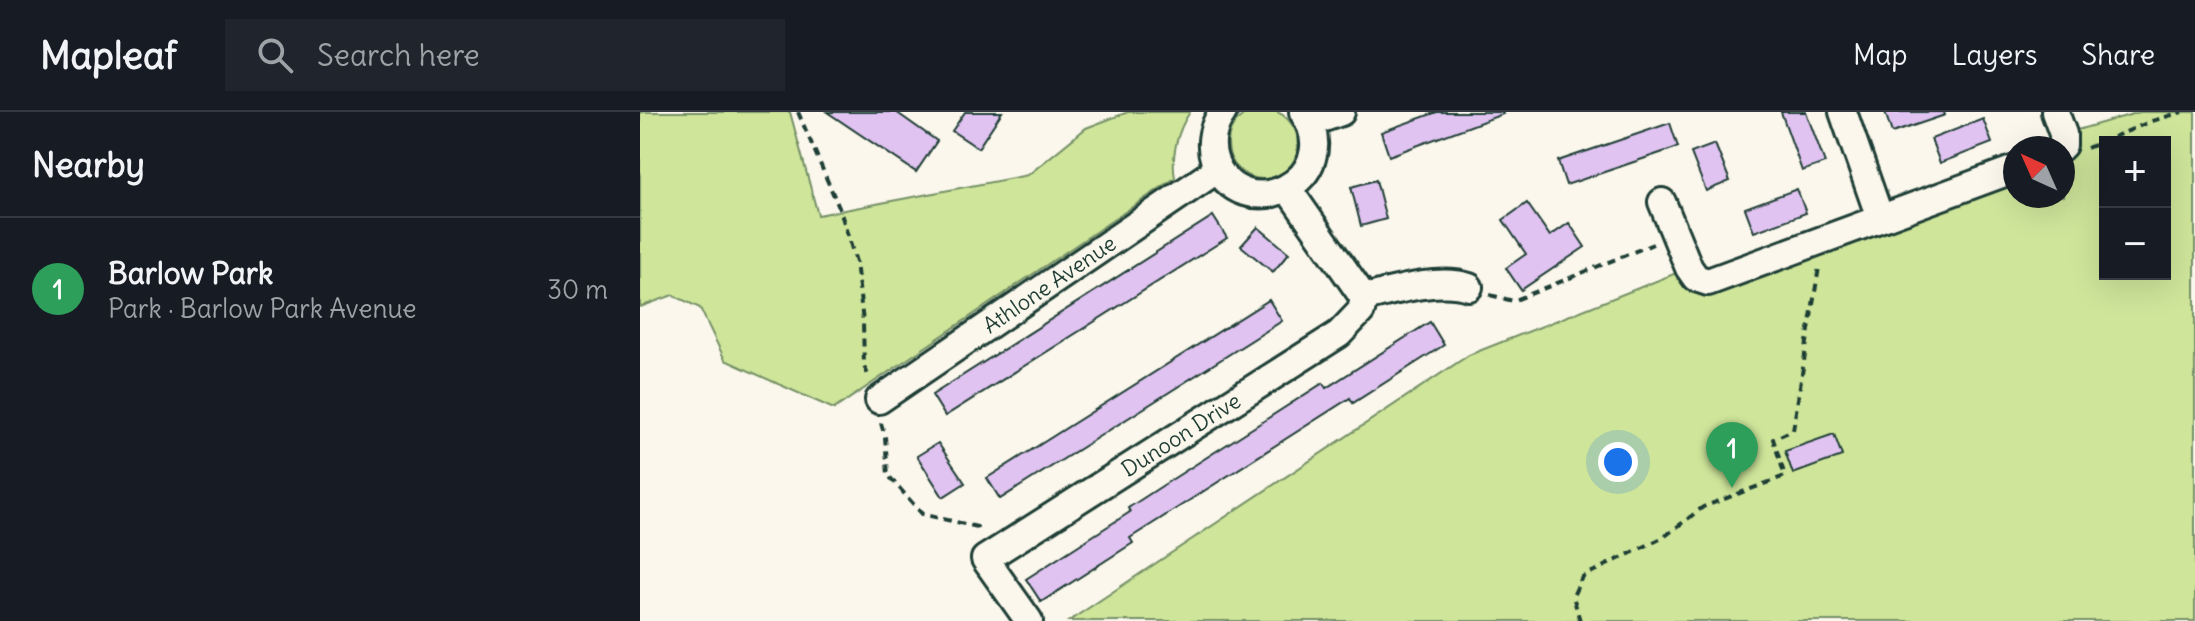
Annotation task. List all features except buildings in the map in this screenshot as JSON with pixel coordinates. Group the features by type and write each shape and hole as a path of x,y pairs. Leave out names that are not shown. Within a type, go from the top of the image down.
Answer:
{"street":[{"path":"1223,112 1212,134 1212,152 1218,169 1235,187 1251,194 1270,195 1288,189 1304,175 1312,159 1314,141 1306,118 1341,112"},
{"path":"1843,112 1880,218"},
{"path":"2055,112 2063,136"},
{"name":"Athlone Avenue","path":"879,400 1218,169"},
{"path":"1662,202 1689,268 1696,278 1708,282 2003,173"},
{"path":"1288,189 1364,298 1402,288 1458,283 1469,287"},
{"name":"Dunoon Drive","path":"985,559 1339,334 1361,311 1364,298"},
{"path":"985,559 1029,621"}],"path":[{"path":"798,112 840,210 856,262 864,366 879,400 888,475 922,514 977,527 985,559"},
{"path":"2075,151 2182,112"},
{"path":"1469,287 1513,301 1675,236"},
{"path":"1580,621 1573,596 1582,577 1664,537 1703,507 1785,476 1773,439 1793,430 1823,240"}],"green space":[{"path":"1263,109 1288,119 1298,144 1288,169 1263,179 1238,169 1228,144 1238,119"},
{"path":"640,112 790,112 818,215 1028,175 1086,128 1128,112 1190,112 1176,144 1175,178 834,409 725,360 700,308 673,295 640,307"},
{"path":"2140,112 2195,112 2195,621 1069,621 1469,355 1689,268 1696,278 2003,173 2003,208 2075,208 2075,136 2063,136"}],"place":[{"name":"Barlow Park","path":"1732,488"}]}
